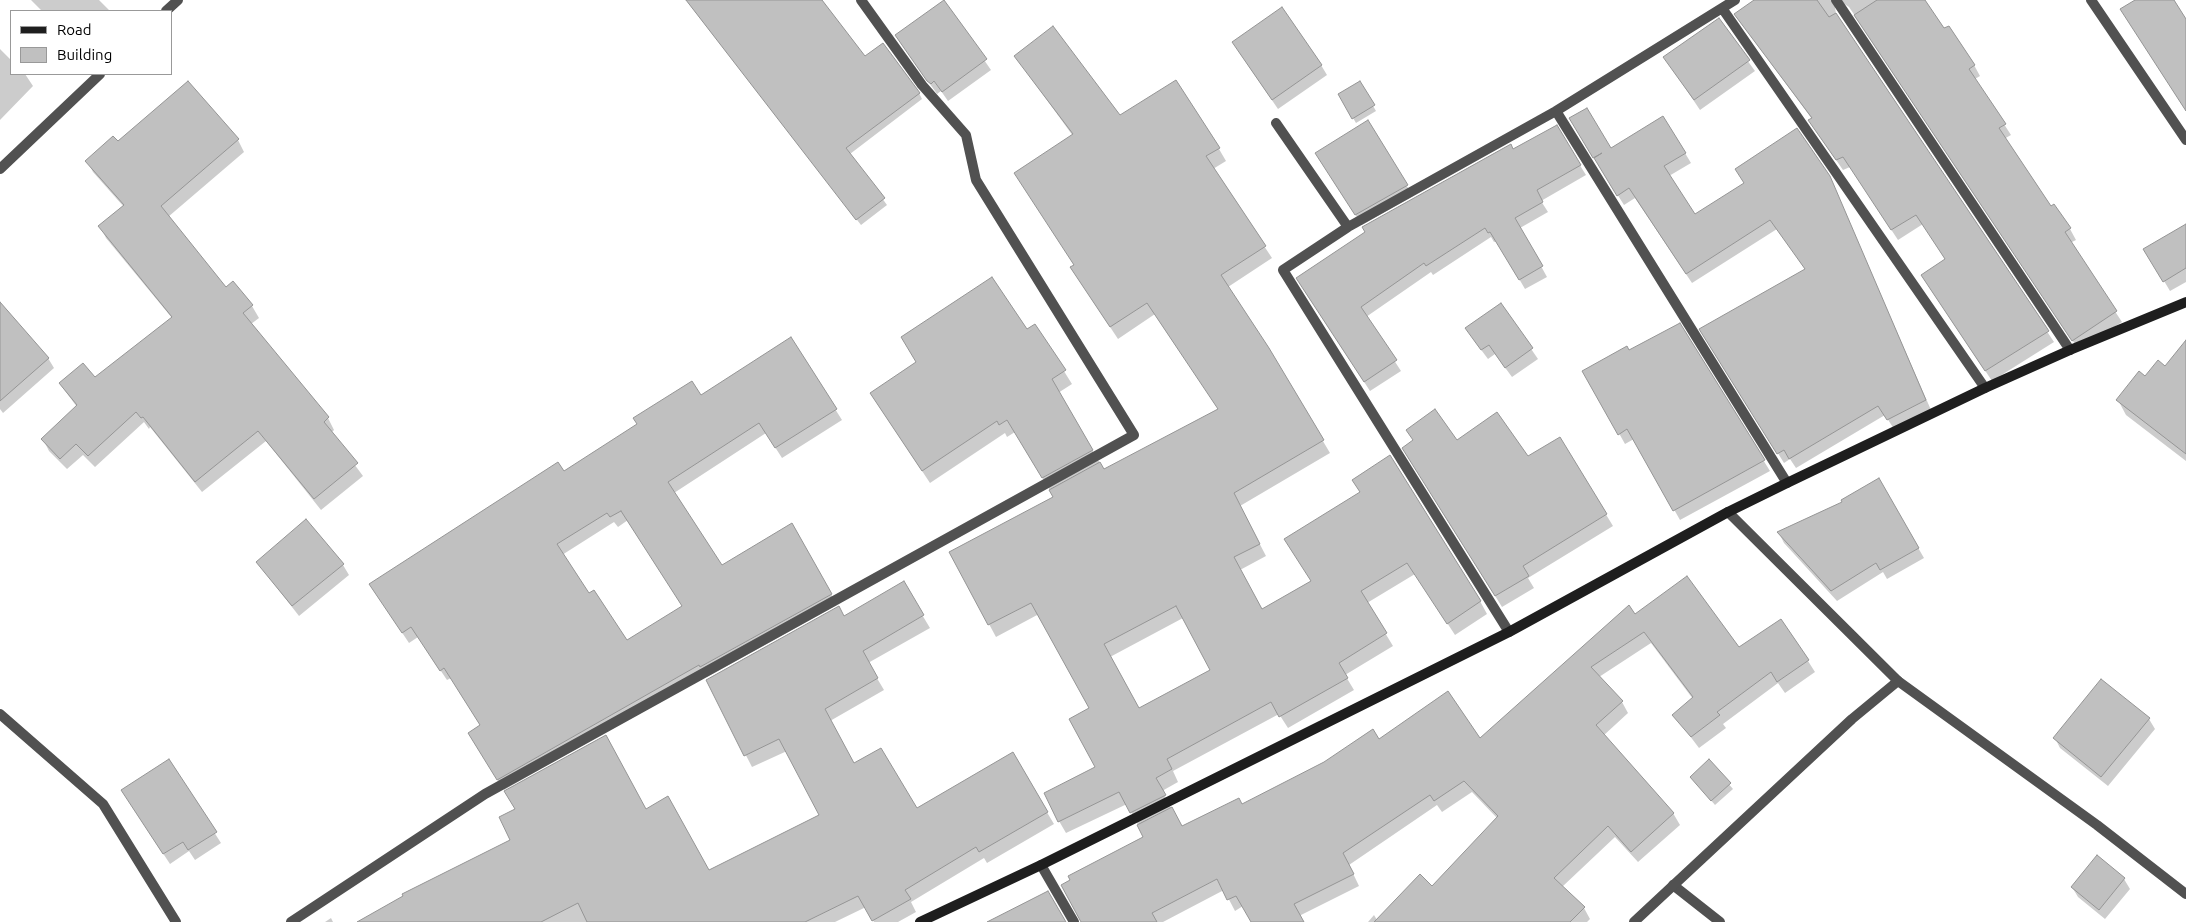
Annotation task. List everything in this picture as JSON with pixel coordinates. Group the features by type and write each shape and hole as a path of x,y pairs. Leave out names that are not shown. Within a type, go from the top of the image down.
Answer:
{"street":[{"path":"167,10 178,0"},
{"path":"291,922 485,794 1134,435 976,180 966,135 922,85 861,0"},
{"path":"1509,632 1283,270 1348,227 1556,111 1735,0"},
{"path":"1836,0 2070,350"},
{"path":"2091,0 2186,140"},
{"path":"1722,8 1985,388"},
{"path":"0,168 99,75"},
{"path":"1556,111 1787,483"},
{"path":"1276,123 1348,227"},
{"path":"920,922 1041,865 1509,632 1728,512 1787,483 1985,388 2070,350 2186,302"},
{"path":"1728,512 1898,681 2097,825 2186,894"},
{"path":"1634,922 1852,719 1898,681"},
{"path":"0,714 103,804 176,922"},
{"path":"1041,865 1074,922"},
{"path":"1673,885 1720,922"}],"building":[{"path":"686,0 822,0 865,56 883,43 920,93 846,148 885,198 856,220"},
{"path":"944,0 987,59 942,92 934,81 931,84 927,81 895,35"},
{"path":"1754,0 1817,0 1829,17 1836,13 2049,331 1985,371 1921,275 1945,259 1916,215 1891,230 1843,157 1836,160 1808,120 1812,118 1734,14"},
{"path":"1877,0 1925,0 1944,28 1949,26 1975,65 1969,69 2006,124 1999,128 2051,206 2054,204 2071,228 2065,232 2117,311 2072,341 1854,15"},
{"path":"2135,0 2174,0 2186,19 2186,111 2120,9"},
{"path":"1282,7 1322,65 1272,100 1232,42"},
{"path":"1719,18 1750,60 1694,100 1663,57"},
{"path":"1053,26 1120,115 1176,80 1220,148 1206,156 1266,246 1221,275 1269,348 1324,440 1234,493 1260,544 1234,557 1262,609 1311,581 1284,539 1360,492 1352,480 1390,455 1481,601 1447,624 1407,563 1361,591 1387,633 1339,663 1348,678 1279,717 1271,702 1167,759 1172,769 1156,778 1166,795 1130,813 1119,792 1058,822 1044,793 1095,767 1069,719 1089,708 1031,603 988,625 949,552 1053,497 1049,490 1100,462 1104,469 1218,409 1147,303 1110,327 1070,267 1074,265 1014,173 1073,134 1014,56","holes":["1176,606 1210,670 1139,708 1104,644"]},
{"path":"188,81 239,139 161,206 226,287 233,281 253,305 243,313 329,417 324,422 358,463 314,499 258,431 195,482 143,417 141,418 136,412 88,456 76,444 60,459 41,439 77,405 59,383 83,363 95,377 172,317 98,226 124,205 85,161 113,136 118,141"},
{"path":"1360,81 1375,105 1352,119 1338,94"},
{"path":"1587,108 1611,148 1663,116 1686,153 1664,166 1695,214 1744,183 1735,169 1797,128 1830,176 1926,400 1887,420 1878,406 1789,459 1784,450 1777,454 1699,329 1805,269 1770,220 1686,274 1629,188 1617,196 1594,158 1602,153 1593,158 1569,118"},
{"path":"1368,120 1408,185 1355,215 1315,153"},
{"path":"1557,125 1581,165 1537,190 1543,202 1515,218 1543,266 1519,280 1490,232 1488,233 1485,228 1426,266 1424,263 1361,307 1397,360 1364,382 1296,278 1365,232 1362,227 1511,144 1513,149"},
{"path":"2186,224 2186,268 2163,282 2143,249"},
{"path":"992,277 1027,329 1035,324 1066,370 1052,379 1093,450 1042,478 1007,420 999,425 997,421 922,471 870,393 916,362 901,337"},
{"path":"0,302 49,358 0,401"},
{"path":"1501,303 1533,348 1505,368 1489,345 1481,350 1465,328"},
{"path":"1680,323 1765,460 1673,511 1627,429 1618,435 1582,371 1627,346 1629,350"},
{"path":"791,337 837,409 775,448 759,423 668,482 722,565 792,523 832,594 700,667 699,665 497,780 468,733 480,725 444,668 440,671 411,627 402,633 369,584 558,462 564,471 637,424 633,418 692,381 701,395","holes":["621,511 682,606 627,640 594,590 589,593 557,544 607,513 610,517"]},
{"path":"2186,340 2186,454 2116,400 2139,371 2145,376 2158,360 2165,366"},
{"path":"1435,409 1457,440 1497,412 1528,456 1560,437 1607,514 1523,566 1529,576 1495,596 1402,448 1413,440 1406,430"},
{"path":"1879,478 1919,548 1880,570 1876,563 1831,591 1777,532 1842,502 1841,500"},
{"path":"306,519 344,564 292,606 256,562"},
{"path":"1687,576 1739,647 1781,619 1809,660 1777,682 1771,672 1717,712 1720,715 1691,737 1672,715 1693,697 1644,632 1591,667 1623,701 1596,725 1674,813 1631,852 1608,826 1554,878 1585,907 1570,922 1374,922 1420,874 1432,886 1498,816 1464,781 1434,801 1430,795 1343,853 1354,874 1294,904 1304,922 1251,922 1236,896 1227,900 1217,879 1152,913 1157,922 1081,922 1061,885 1070,880 1068,876 1143,837 1137,825 1172,807 1182,826 1239,798 1242,804 1324,762 1373,729 1379,739 1448,691 1480,738 1629,605 1635,614"},
{"path":"904,581 924,615 863,651 878,678 825,709 854,763 881,748 917,808 1013,752 1048,812 979,852 976,847 905,890 911,899 872,921 858,896 805,922 587,922 578,903 541,922 357,922 403,896 402,894 510,840 499,817 515,809 504,791 606,735 646,809 668,796 709,870 819,815 779,739 744,756 706,680 839,606 844,616"},
{"path":"2101,679 2150,718 2101,777 2053,738"},
{"path":"169,759 217,832 188,850 183,842 163,854 121,790"},
{"path":"1709,759 1731,783 1711,801 1690,777"},
{"path":"2097,855 2125,878 2099,910 2071,887"},
{"path":"1048,891 1066,922 987,922"}]}
